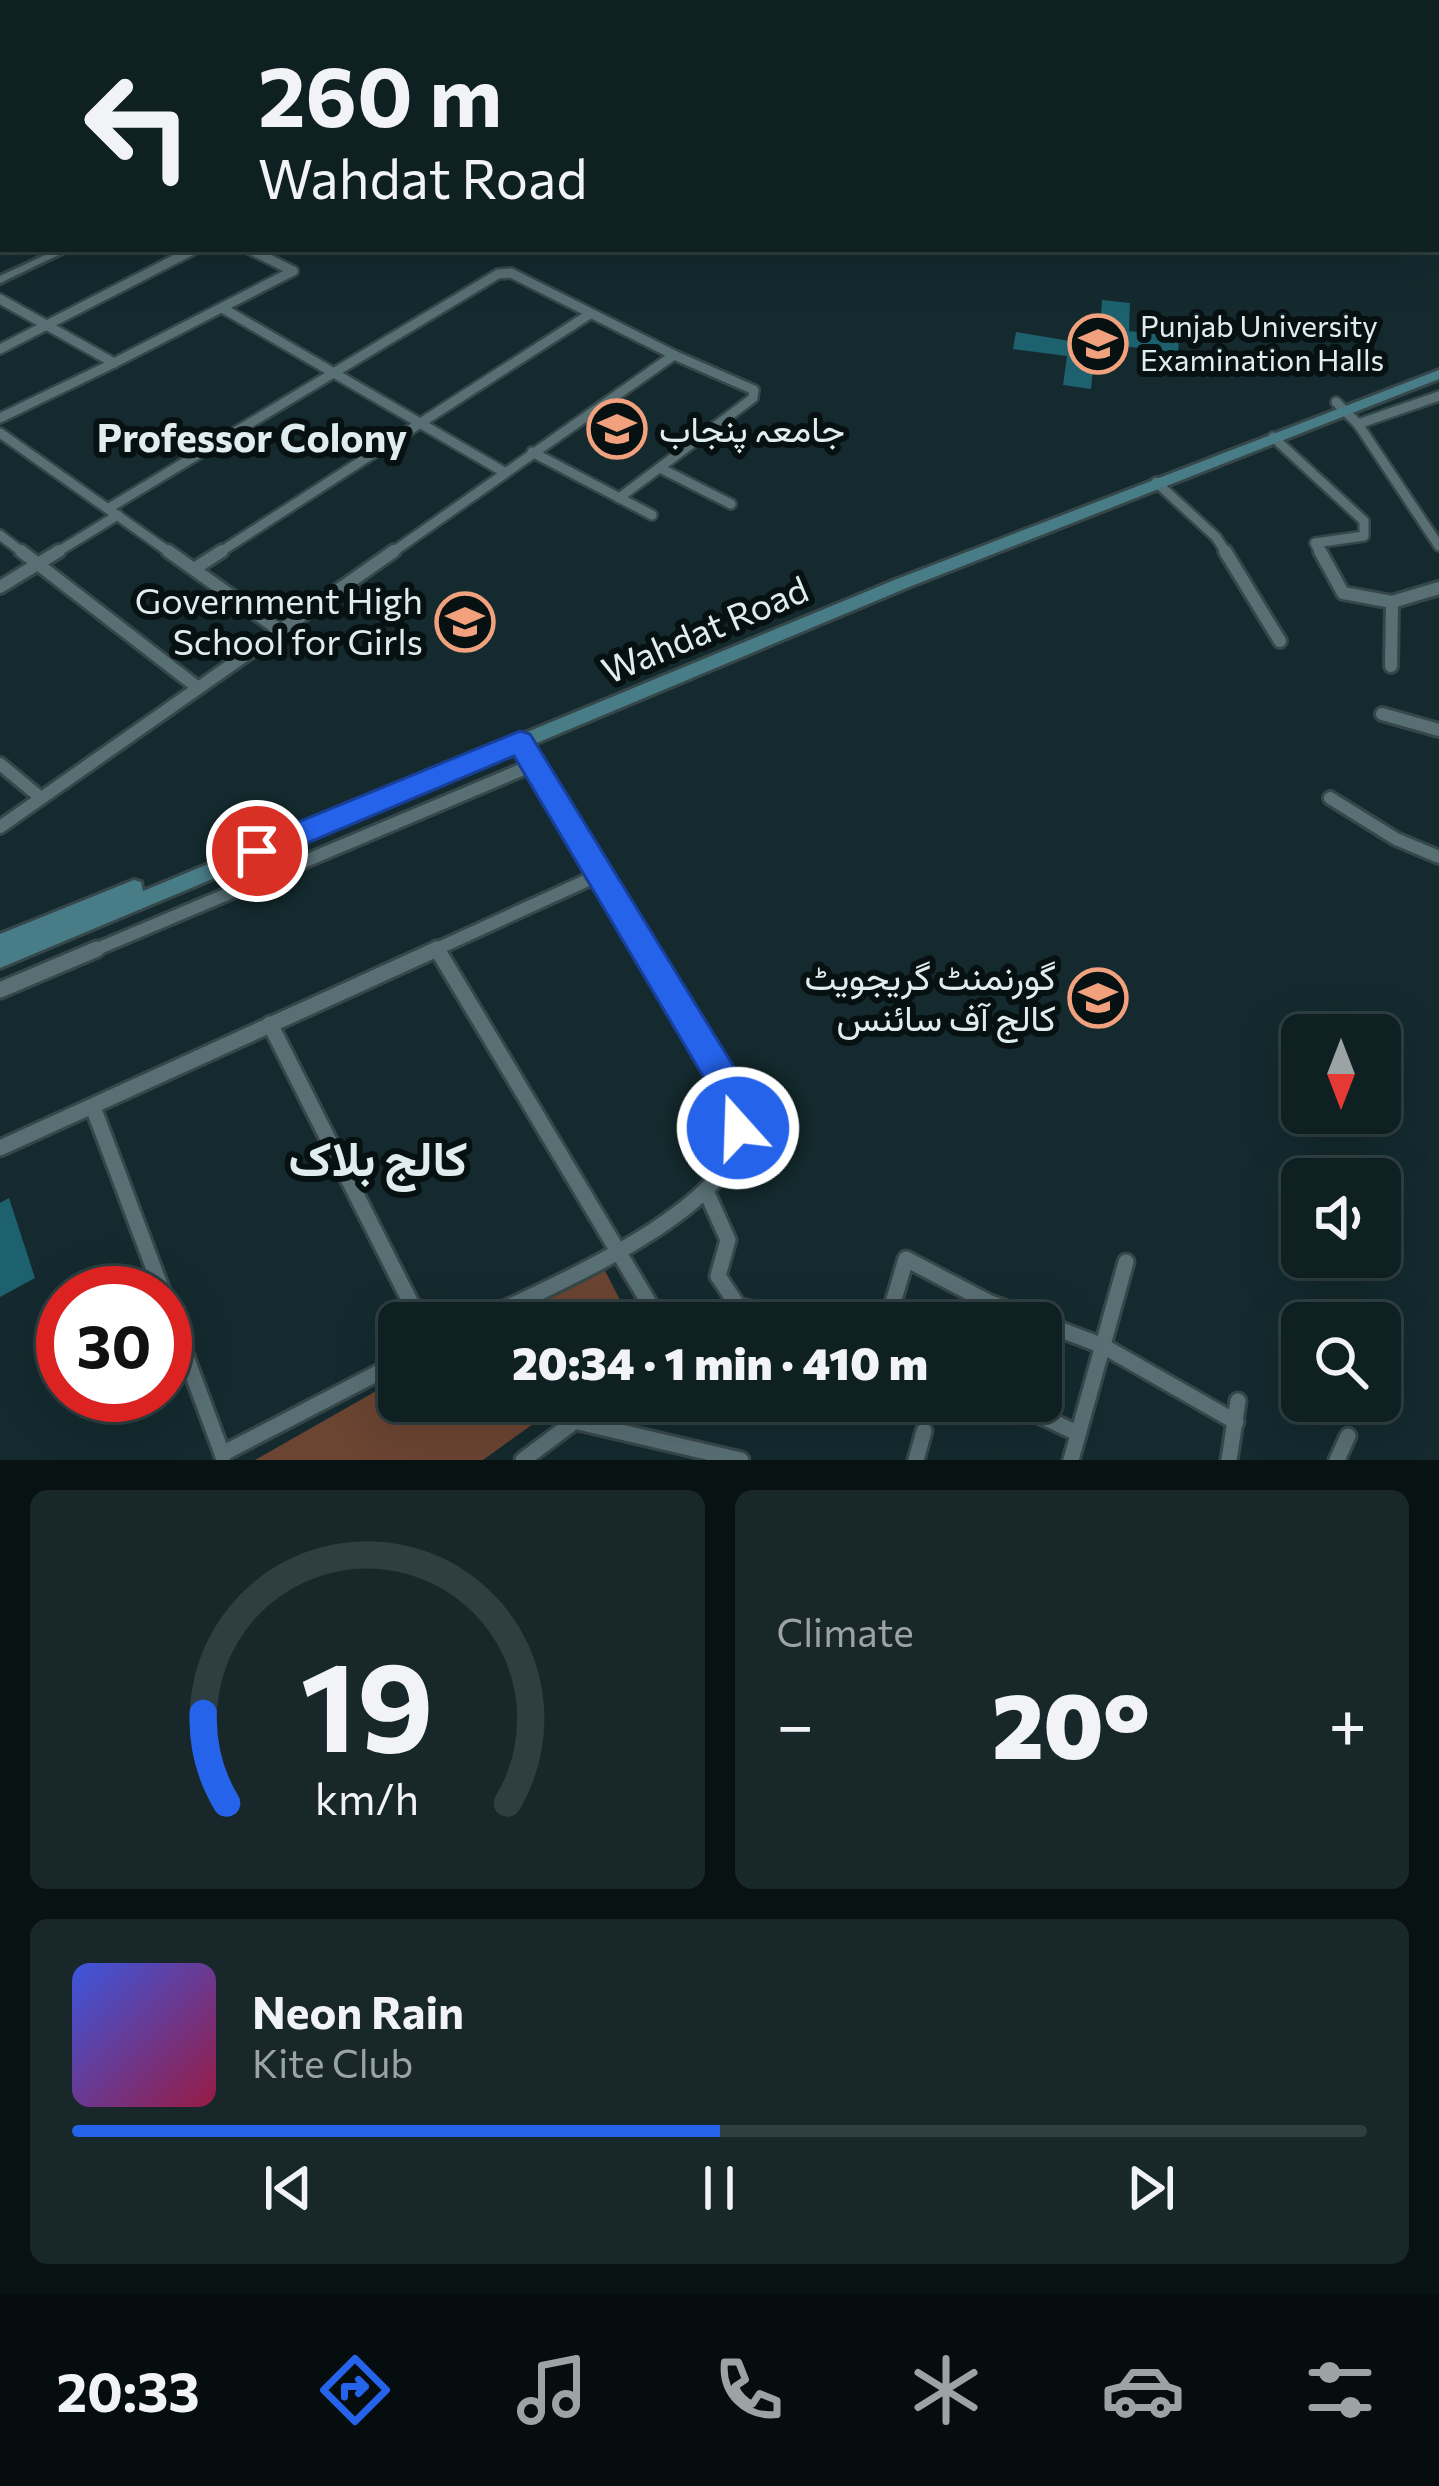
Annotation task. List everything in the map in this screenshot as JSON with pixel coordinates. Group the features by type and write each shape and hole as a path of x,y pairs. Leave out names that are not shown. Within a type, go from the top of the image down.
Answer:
{"main road":[{"name":"Wahdat Road","path":"0,943 520,742 1156,482 1346,412 1439,369"},
{"name":"Wahdat Road","path":"0,959 335,813 1120,485 1346,412"},
{"path":"0,971 24,961 54,936"}],"street":[{"path":"0,280 60,252"},
{"path":"0,350 189,252"},
{"path":"0,418 293,271 255,252"},
{"path":"0,587 335,371 505,272 756,394 619,498"},
{"path":"0,298 114,363"},
{"path":"224,309 504,472"},
{"path":"194,569 590,314"},
{"path":"0,826 674,355"},
{"path":"1439,396 1346,412 1439,546"},
{"path":"0,433 278,628"},
{"path":"1273,437 1364,521 1364,536 1315,543 1342,593 1392,602 1439,588"},
{"path":"532,452 652,515"},
{"path":"662,469 731,504"},
{"path":"1156,482 1216,537 1280,641"},
{"path":"0,535 197,687"},
{"path":"1391,666 1392,602"},
{"path":"1382,714 1439,730"},
{"path":"516,1302 618,1250 707,1193 733,1158 738,1128 725,1083 520,742"},
{"path":"0,764 41,797"},
{"path":"0,990 533,765"},
{"path":"1330,798 1396,839 1439,856"},
{"path":"0,1148 599,875"},
{"path":"436,948 649,1302"},
{"path":"270,1024 410,1302"},
{"path":"93,1107 153,1266"},
{"path":"707,1193 728,1240 718,1276 735,1302"},
{"path":"893,1302 905,1259 988,1302"},
{"path":"1071,1460 1126,1262"},
{"path":"1062,1330 1103,1346 1236,1422"},
{"path":"192,1372 223,1457 378,1373"},
{"path":"1229,1460 1238,1401"},
{"path":"524,1460 573,1422"},
{"path":"578,1422 741,1460"},
{"path":"1054,1422 1077,1433"},
{"path":"916,1460 924,1431"},
{"path":"1337,1460 1348,1436"}],"shaded area":[{"path":"601,1263 621,1302 532,1302"},
{"path":"378,1390 378,1422 536,1422 483,1460 255,1460"}],"building":[{"path":"1102,300 1130,303 1129,331 1179,337 1178,353 1123,346 1115,340 1099,346"},
{"path":"1016,332 1088,344 1096,340 1091,389 1063,385 1067,356 1013,349"},
{"path":"9,1198 35,1278 0,1297 0,1203"}],"place":[{"name":"Punjab University Examination Halls","path":"1098,344"},
{"name":"جامعہ پنجاب","path":"617,429"},
{"name":"Government High School for Girls","path":"465,622"},
{"name":"گورنمنٹ گریجویٹ کالج آف سائنس","path":"1098,998"}],"district":[{"name":"Professor Colony","path":"252,438"},
{"name":"کالج بلاک","path":"378,1159"}],"route":[{"path":"257,851 520,742 725,1083 738,1128"}]}
